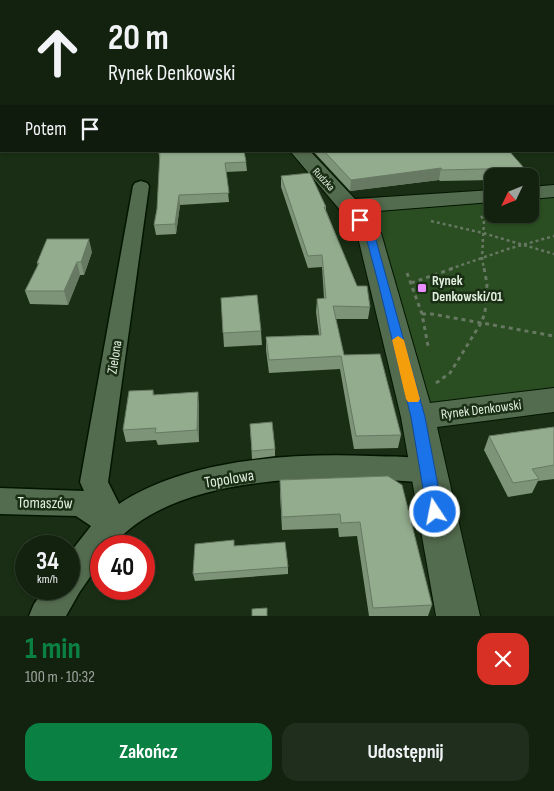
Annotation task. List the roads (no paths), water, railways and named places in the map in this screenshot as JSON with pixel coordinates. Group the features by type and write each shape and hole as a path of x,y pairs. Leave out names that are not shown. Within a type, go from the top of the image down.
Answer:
{"street":[{"name":"Rudzka","path":"300,152 349,206"},
{"name":"Zielona","path":"113,524 94,482 141,186"},
{"path":"349,206 484,197"},
{"path":"349,206 369,233 418,417 458,616"},
{"name":"Rynek Denkowski","path":"418,417 554,400"},
{"name":"Topolowa","path":"80,568 113,524 145,502 174,489 223,477 299,468 384,466 428,471"},
{"name":"Tomaszów","path":"0,501 81,503 113,524"},
{"path":"46,616 57,600"}],"place":[{"name":"Rynek Denkowski/01","path":"422,288"}]}
